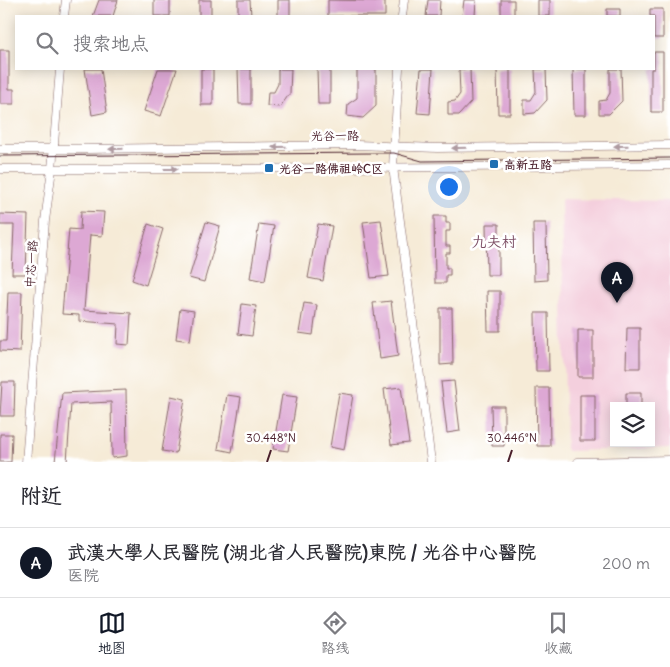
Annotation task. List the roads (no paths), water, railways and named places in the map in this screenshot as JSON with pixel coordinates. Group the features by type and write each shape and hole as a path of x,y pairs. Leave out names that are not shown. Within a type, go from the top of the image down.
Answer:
{"main road":[{"path":"64,15 66,0"},
{"path":"402,15 404,0"},
{"name":"中芯一路","path":"26,462 45,221 52,169 52,149 60,70"},
{"path":"399,70 393,167 431,462"},
{"name":"光谷一路","path":"0,149 358,145 437,148 670,145"},
{"path":"0,170 670,164"},
{"path":"578,462 670,460"}],"tram line":[{"path":"0,156 394,153 422,161 670,158"}],"place":[{"name":"高新五路","path":"494,164"},
{"name":"光谷一路佛祖岭C区","path":"269,168"},
{"name":"武漢大學人民醫院 (湖北省人民醫院)東院 / 光谷中心醫院","path":"617,303"}],"district":[{"name":"九夫村","path":"494,241"}]}
